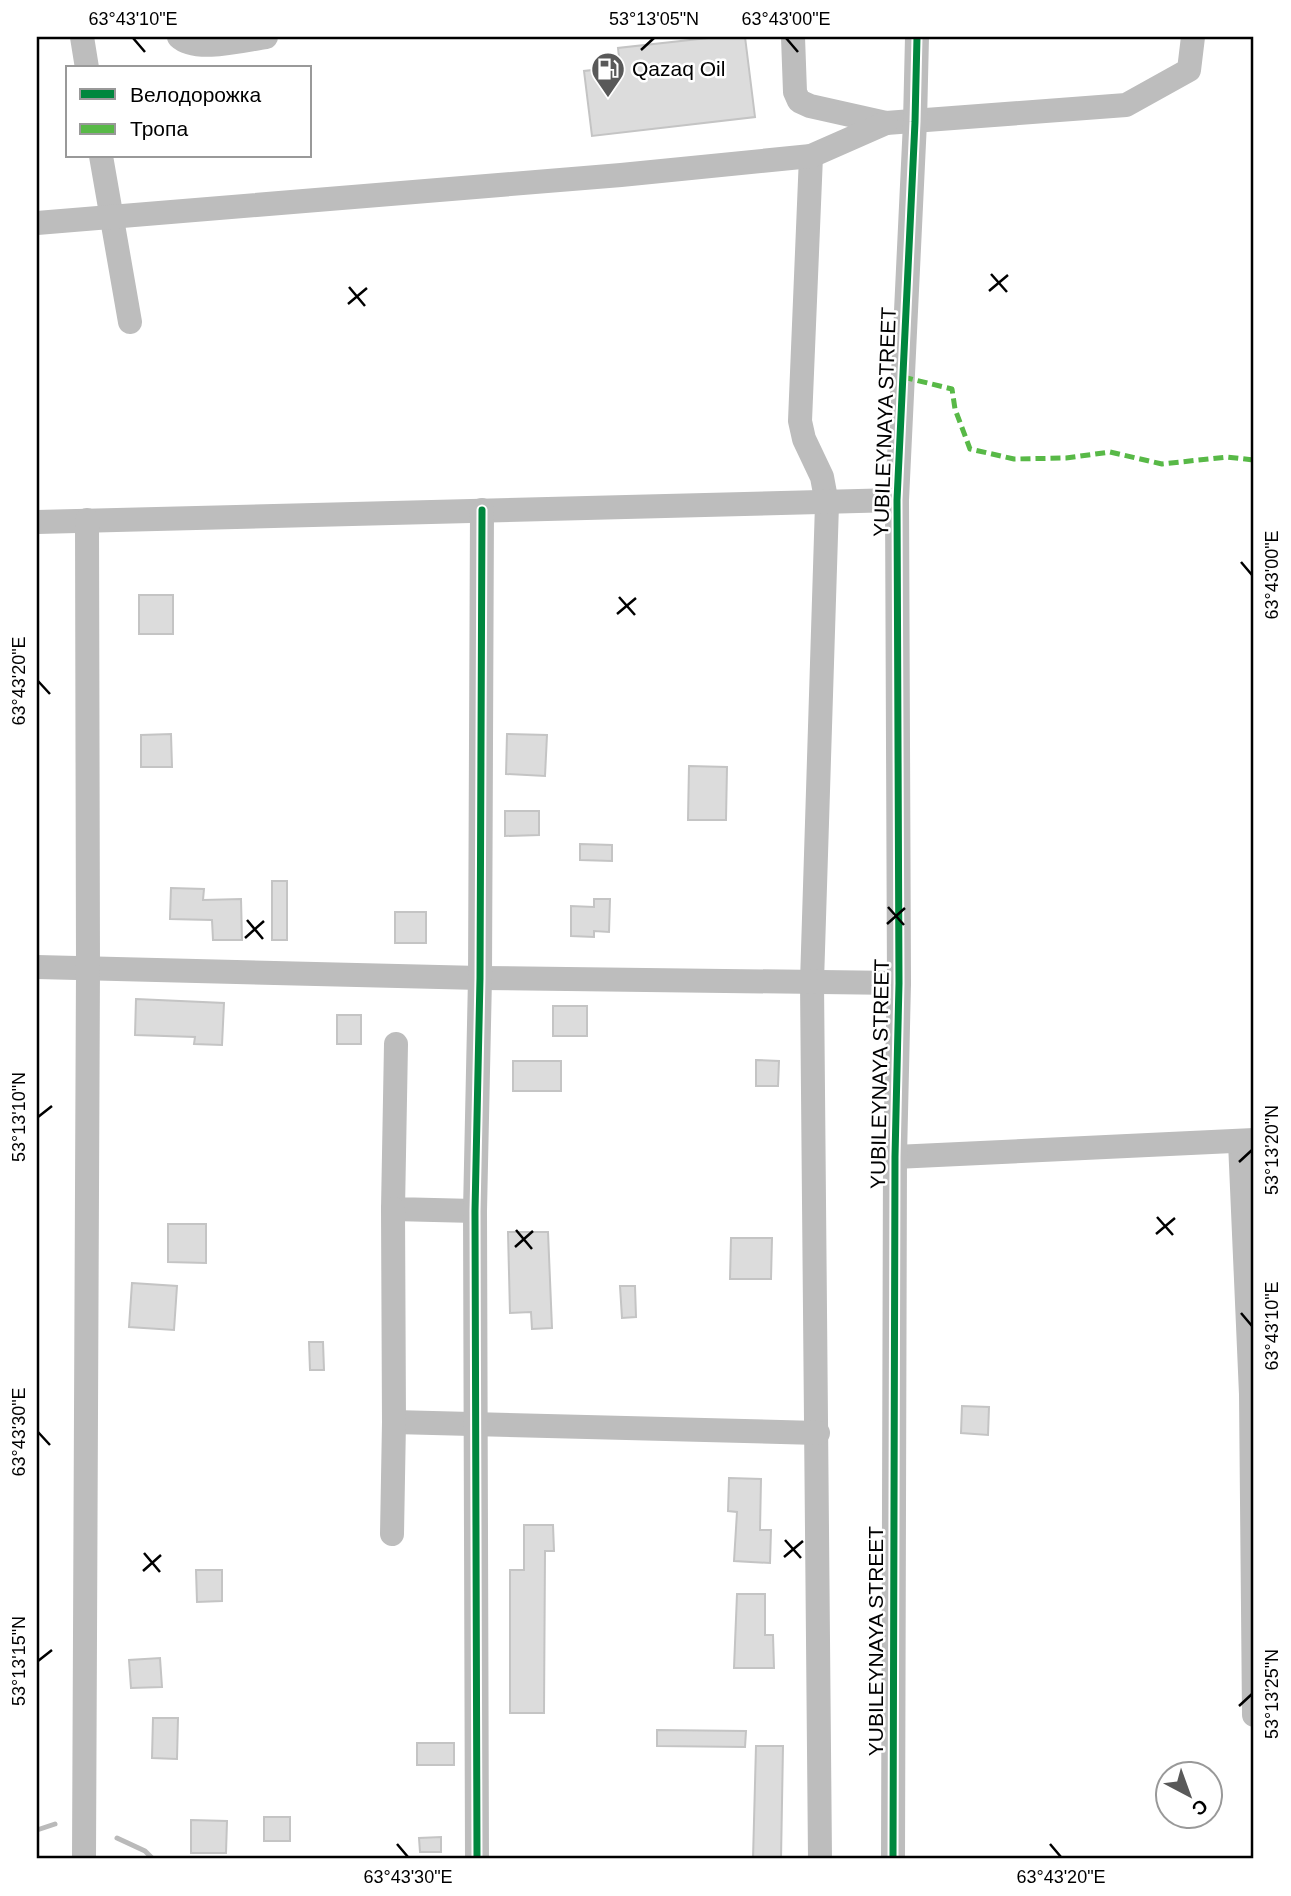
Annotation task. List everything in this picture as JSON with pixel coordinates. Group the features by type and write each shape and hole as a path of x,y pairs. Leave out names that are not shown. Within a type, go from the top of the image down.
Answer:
{"street":[{"path":"82,37 87,66"},
{"path":"179,37 199,45 266,37"},
{"path":"793,37 795,92 799,101 886,124 1126,105 1189,70 1193,37"},
{"name":"YUBILEYNAYA STREET","path":"893,1859 895,1157 899,982 897,500 917,37"},
{"path":"37,223 607,176 811,156 886,124"},
{"path":"811,156 800,421 804,439 822,477 827,504 812,982 820,1859"},
{"path":"101,158 130,322"},
{"path":"37,522 827,504 897,500"},
{"path":"477,1859 475,1211 480,978 482,510"},
{"path":"84,1859 87,520"},
{"path":"37,967 480,978 899,982"},
{"path":"392,1534 396,1044"},
{"path":"895,1157 1247,1141 1254,1715"},
{"path":"393,1209 475,1211"},
{"path":"394,1422 818,1433"}],"building":[{"path":"717,37 745,37 755,117 592,136 584,71 620,67 618,48"},
{"path":"139,595 173,595 173,634 139,634"},
{"path":"171,734 172,767 141,767 141,735"},
{"path":"507,734 547,735 545,776 506,774"},
{"path":"689,766 727,767 726,820 688,820"},
{"path":"505,811 539,811 539,835 505,836"},
{"path":"580,844 612,845 612,861 580,860"},
{"path":"272,881 287,881 287,940 272,940"},
{"path":"171,888 204,889 203,900 241,899 242,940 213,940 212,920 170,919"},
{"path":"594,899 610,899 609,932 594,931 594,937 571,936 571,906 594,907"},
{"path":"395,912 426,912 426,943 395,943"},
{"path":"136,999 224,1003 222,1045 194,1044 195,1037 135,1035"},
{"path":"553,1006 587,1006 587,1036 553,1036"},
{"path":"337,1015 361,1015 361,1044 337,1044"},
{"path":"756,1060 779,1061 778,1086 756,1086"},
{"path":"513,1061 561,1061 561,1091 513,1091"},
{"path":"168,1224 206,1224 206,1263 168,1262"},
{"path":"508,1232 548,1232 552,1328 532,1329 531,1312 510,1313"},
{"path":"731,1238 772,1238 771,1279 730,1279"},
{"path":"132,1283 177,1286 174,1330 129,1327"},
{"path":"620,1286 635,1286 636,1317 622,1318"},
{"path":"309,1342 323,1342 324,1370 310,1370"},
{"path":"962,1406 989,1407 988,1435 961,1433"},
{"path":"729,1478 761,1479 760,1530 771,1530 770,1563 734,1561 737,1512 728,1511"},
{"path":"524,1525 553,1525 554,1551 545,1551 544,1713 510,1713 510,1570 524,1570"},
{"path":"196,1570 222,1570 222,1601 197,1602"},
{"path":"737,1594 765,1594 765,1635 773,1635 774,1668 734,1668"},
{"path":"160,1658 162,1687 131,1688 129,1660"},
{"path":"153,1718 178,1718 177,1759 152,1758"},
{"path":"657,1730 746,1731 745,1747 657,1746"},
{"path":"417,1743 454,1743 454,1765 417,1765"},
{"path":"756,1746 783,1746 781,1859 753,1859"},
{"path":"264,1817 290,1817 290,1841 264,1841"},
{"path":"191,1820 227,1821 226,1853 191,1853"},
{"path":"441,1837 441,1852 420,1852 419,1838"}],"waterway":[{"path":"37,1830 55,1824"},
{"path":"117,1838 145,1851 153,1859"}],"marked path":[{"path":"903,377 952,389 955,409 970,449 1014,459 1066,458 1110,452 1162,464 1227,457 1254,460"}],"cycle path":[{"path":"893,1859 895,1157 899,983 897,500 917,37"},
{"path":"477,1859 475,1211 480,978 482,510"}],"place":[{"name":"Qazaq Oil","path":"608,99"}]}
